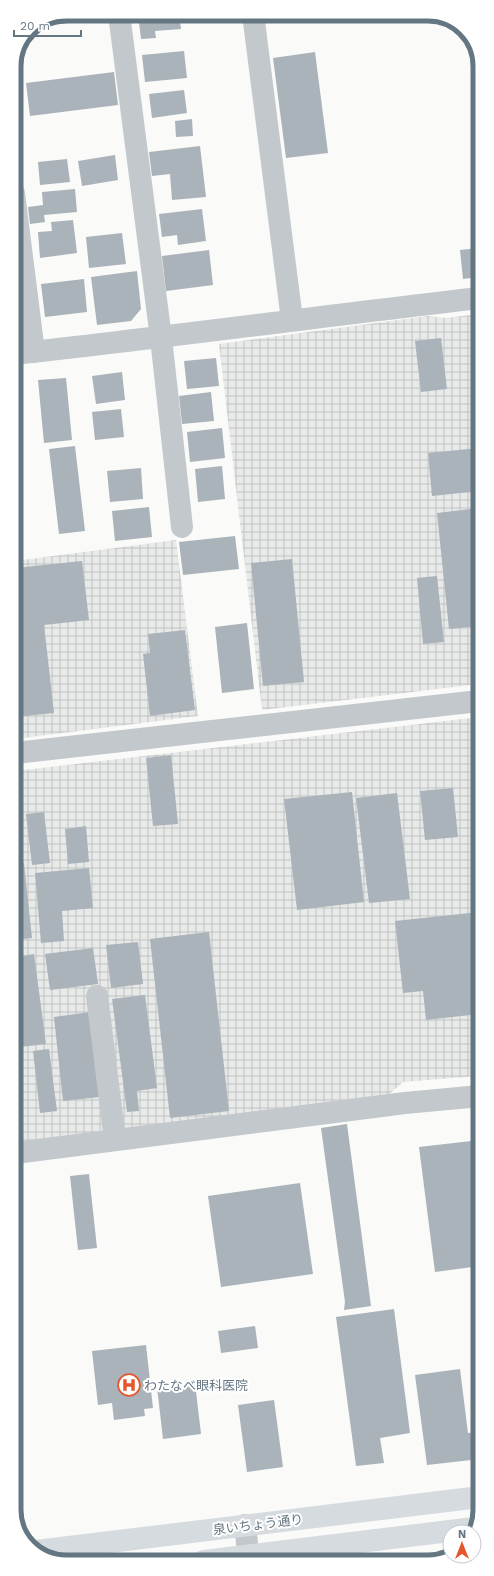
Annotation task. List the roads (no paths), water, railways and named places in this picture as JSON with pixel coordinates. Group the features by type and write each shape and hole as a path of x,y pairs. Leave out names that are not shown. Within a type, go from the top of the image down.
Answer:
{"main road":[{"name":"泉いちょう通り","path":"45,1550 473,1498"},
{"path":"271,1555 442,1532"}],"street":[{"path":"119,21 161,338 182,527"},
{"path":"254,21 292,320"},
{"path":"21,305 24,353 161,338 292,320 473,299"},
{"path":"21,752 473,702"},
{"path":"97,996 115,1140"},
{"path":"21,1152 405,1103 473,1097"},
{"path":"245,1526 248,1555"}],"place":[{"name":"わたなべ眼科医院","path":"129,1385"}]}
